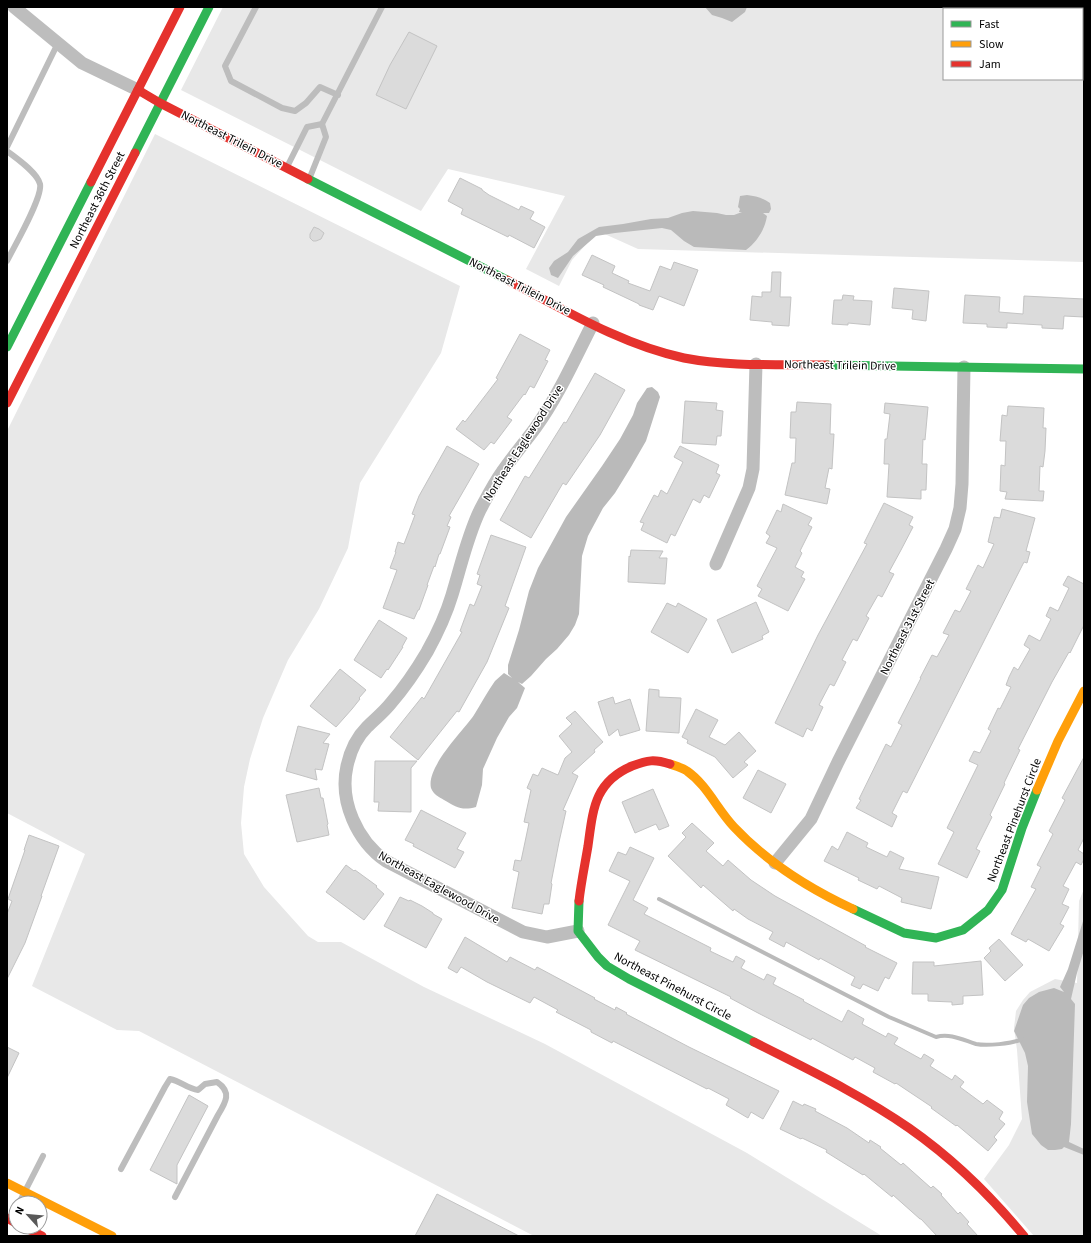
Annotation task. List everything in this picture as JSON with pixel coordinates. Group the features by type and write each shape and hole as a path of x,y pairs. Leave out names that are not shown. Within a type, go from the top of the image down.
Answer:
{"street":[{"name":"Northeast Trilein Drive","path":"14,7 82,63 138,90 160,103 637,345 667,354 712,362 1084,369"},
{"name":"Northeast 36th Street","path":"7,347 180,7"},
{"name":"Northeast 36th Street","path":"7,403 209,7"},
{"name":"Northeast Eaglewood Drive","path":"578,931 547,937 523,932 386,860 376,853 361,836 346,799 345,784 347,766 361,734 392,703 434,640 452,596 468,538 487,496 501,473 536,427 552,402 593,324"},
{"path":"716,564 749,488 753,468 756,364"},
{"name":"Northeast 31st Street","path":"775,863 811,819 955,529 960,508 962,484 964,367"},
{"name":"Northeast Pinehurst Circle","path":"1024,1236 970,1177 939,1150 874,1104 629,979 607,966 578,931 579,900 594,806 601,791 611,778 625,769 642,762 658,760 686,770 698,780 733,826 752,844 788,873 842,904 904,933 936,938 963,930 988,910 1002,890 1019,835 1036,792 1058,741 1084,691"},
{"path":"7,1183 112,1236"}],"lane":[{"path":"256,7 225,66 231,81 282,108 295,111 306,103 320,87 338,95"},
{"path":"309,178 326,137 322,124 382,7"},
{"path":"7,147 58,43"},
{"path":"287,167 307,127 322,124"},
{"path":"7,151 35,175 40,184 37,201 7,261"},
{"path":"121,1169 170,1079 179,1081 190,1089 198,1090 205,1084 217,1082 222,1085 226,1093 225,1104 176,1197"},
{"path":"23,1195 43,1156"}],"shaded area":[{"path":"223,7 1084,7 1084,262 638,249 598,231 572,260 559,286 526,269 565,196 448,169 421,211 181,90"},
{"path":"705,7 747,7 745,12 732,22 712,15"},
{"path":"155,134 460,286 441,353 360,483 348,548 319,609 288,660 263,718 250,759 244,787 241,823 244,854 264,887 308,936 318,942 341,942 424,987 545,1044 747,1153 882,1236 534,1236 139,1031 117,1030 32,986 85,854 7,813 7,431"},
{"path":"747,195 767,201 770,203 771,209 769,213 763,213 767,216 762,230 754,243 746,250 694,247 671,230 662,228 615,233 596,236 573,256 558,278 551,275 549,268 554,261 568,252 578,239 599,227 651,219 668,218 693,211 734,215 742,212 739,212 740,209 738,207 740,196"},
{"path":"652,387 658,392 660,397 646,441 615,493 603,508 588,536 582,556 579,614 575,625 557,649 531,676 522,684 518,682 525,688 517,708 509,717 497,738 483,769 482,785 476,807 467,809 456,806 435,794 432,790 431,779 434,770 446,750 474,715 495,681 504,673 512,678 508,674 508,665 529,591 538,568 566,517 620,439 633,415 637,403 647,388"},
{"path":"1084,889 1084,1236 1034,1236 984,1179 1009,1145 1022,1119 1014,1028 1016,1011 1030,992 1055,979 1077,983 1079,901"},
{"path":"1084,918 1084,950 1071,999 1075,1004 1071,1124 1069,1142 1084,1149 1084,1155 1064,1147 1062,1149 1048,1150 1041,1145 1032,1134 1027,1102 1028,1066 1025,1053 1014,1031 1023,1005 1029,998 1039,992 1054,988 1064,992 1060,987 1068,969"}],"building":[{"path":"409,32 437,46 406,109 376,95 390,65"},
{"path":"460,178 519,210 521,206 534,212 530,219 545,227 534,248 509,235 508,237 461,214 463,209 448,201"},
{"path":"314,227 324,233 321,239 316,241 313,241 310,238 310,234"},
{"path":"592,255 615,266 612,273 629,281 628,283 650,291 660,266 671,270 674,262 698,270 684,306 659,296 653,310 639,305 603,287 604,285 582,275"},
{"path":"772,272 781,272 780,297 791,297 789,326 772,325 772,322 750,320 752,296 762,297 762,292 771,292"},
{"path":"894,288 929,291 926,321 912,319 913,310 892,308"},
{"path":"843,295 854,296 853,300 872,301 870,325 848,323 848,325 832,324 834,300 842,300"},
{"path":"965,295 1000,297 999,312 1023,314 1024,296 1084,299 1084,317 1064,316 1063,329 1042,328 1042,325 1007,323 1007,328 987,327 987,324 963,323"},
{"path":"520,334 550,350 545,360 548,361 534,388 530,386 525,395 524,394 507,417 512,420 494,444 491,442 484,450 456,429 463,420 465,422 498,379 496,378"},
{"path":"595,373 625,390 600,435 566,485 563,483 531,538 500,520 525,476 529,478 564,422 566,423"},
{"path":"685,401 717,403 716,410 723,411 721,436 717,436 716,445 682,443"},
{"path":"797,402 831,404 830,434 834,434 832,469 829,468 825,488 830,489 827,504 785,495 792,463 795,463 796,438 790,438 791,412 796,412"},
{"path":"885,403 928,407 925,440 923,439 922,464 927,464 926,490 921,490 921,499 887,497 889,464 884,464 885,439 887,439 890,414 884,413"},
{"path":"1008,406 1044,408 1043,428 1046,428 1045,451 1043,467 1040,466 1039,491 1044,491 1043,501 1005,499 1007,492 1000,491 1001,465 1005,466 1006,441 1000,441 1002,415 1007,416"},
{"path":"447,446 479,464 449,516 451,517 447,526 450,527 435,567 434,566 419,610 414,619 383,608 397,570 390,568 398,542 404,544 415,515 412,514 419,496"},
{"path":"680,446 719,465 716,473 720,475 709,498 704,495 700,503 693,499 675,536 671,534 667,543 641,530 644,523 640,522 654,495 658,497 661,490 667,494 683,462 674,457"},
{"path":"884,503 913,517 909,525 913,527 889,572 894,574 882,597 878,595 866,616 869,618 857,641 853,639 842,660 846,662 834,686 830,684 819,705 823,707 812,731 807,728 803,737 775,723 818,635 867,544 864,543"},
{"path":"783,504 812,518 808,525 812,527 800,551 802,553 795,567 804,572 801,577 805,579 788,611 758,596 762,589 757,586 777,548 766,543 770,536 766,533 777,510 781,512"},
{"path":"1002,509 1035,518 1026,551 1030,552 1027,563 1024,562 907,793 903,791 892,813 897,816 892,827 856,808 861,800 859,799 886,744 891,747 902,725 898,723 932,655 937,657 949,635 943,633 955,610 960,612 971,591 966,589 978,565 983,568 994,544 988,542 994,517 1000,518"},
{"path":"491,535 526,547 505,606 509,608 487,662 459,712 457,711 418,760 390,737 422,697 424,699 462,632 460,631 470,604 474,606 482,586 477,584 480,575 477,574"},
{"path":"631,550 663,551 659,558 667,558 665,584 628,582 629,556 630,557"},
{"path":"1068,576 1084,584 1084,625 1070,653 1069,652 1052,682 1018,749 1020,750 990,815 992,817 976,849 980,851 967,878 938,864 954,832 947,828 978,765 969,761 974,751 980,753 991,731 988,729 998,708 1000,709 1011,687 1006,685 1009,677 1014,667 1018,670 1030,649 1024,645 1029,635 1040,641 1051,619 1046,616 1050,607 1058,611 1069,588 1063,585"},
{"path":"756,602 769,632 762,636 763,639 732,653 717,620"},
{"path":"667,603 676,607 678,603 707,619 688,653 651,632"},
{"path":"379,620 407,638 403,647 381,678 354,660"},
{"path":"340,669 366,690 336,727 310,706"},
{"path":"649,689 659,690 659,697 681,698 679,733 646,731"},
{"path":"613,697 615,704 630,699 640,730 620,736 618,729 609,736 598,702"},
{"path":"696,709 718,720 709,737 725,745 739,732 756,751 744,762 748,765 733,778 715,757 687,743 688,740 682,737"},
{"path":"575,711 603,742 594,750 595,752 572,773 578,776 563,810 566,811 551,883 549,904 544,904 542,914 512,908 519,872 513,870 515,860 521,861 529,823 524,822 531,790 527,788 533,774 538,776 542,768 558,775 565,758 572,752 559,736 572,724 566,718"},
{"path":"298,726 330,734 323,743 329,744 322,770 315,769 317,780 286,771"},
{"path":"1084,757 1084,838 1078,850 1084,854 1084,859 1081,865 1076,862 1063,886 1069,889 1062,904 1069,907 1060,924 1064,926 1049,951 1028,939 1026,942 1011,934 1036,889 1031,887 1041,867 1037,865 1053,834 1049,831 1065,800 1062,798"},
{"path":"375,761 417,761 411,768 411,812 378,811 379,802 374,802"},
{"path":"758,770 786,784 771,813 743,798"},
{"path":"319,788 321,798 323,798 329,835 297,842 286,795"},
{"path":"653,789 669,826 659,830 656,824 635,833 622,802"},
{"path":"421,810 466,833 457,849 464,852 455,868 413,846 414,844 405,840"},
{"path":"692,823 714,843 706,851 723,866 728,860 751,880 775,896 866,946 865,947 897,963 889,979 885,977 878,991 863,984 860,989 851,985 855,977 786,942 784,947 769,939 773,932 748,919 734,909 733,911 703,885 701,888 668,856 686,837 682,833"},
{"path":"847,832 868,843 866,847 887,857 890,851 904,858 899,869 939,877 931,909 901,902 902,898 879,886 877,889 858,880 859,878 824,861 832,846 838,850"},
{"path":"29,835 59,846 25,943 7,979 7,914 12,901 8,899"},
{"path":"630,847 654,858 633,900 648,908 644,914 711,948 710,951 733,962 736,956 745,961 741,968 764,980 767,974 776,978 773,984 842,1022 848,1010 864,1019 862,1024 886,1037 888,1033 898,1038 894,1044 921,1059 924,1054 934,1060 930,1066 952,1080 955,1075 964,1082 960,1087 983,1104 987,1100 1003,1112 999,1119 1005,1124 994,1137 997,1140 988,1151 957,1125 956,1126 931,1108 932,1107 896,1083 895,1084 873,1072 875,1068 855,1057 853,1060 812,1038 811,1040 730,998 731,997 635,950 640,941 608,925 630,881 609,871 618,852 626,855"},
{"path":"346,865 377,886 376,887 384,894 364,920 326,892"},
{"path":"400,897 422,906 442,919 426,948 384,926"},
{"path":"465,937 507,962 510,957 535,970 537,967 615,1010 616,1007 627,1013 626,1014 689,1047 779,1091 763,1119 751,1112 748,1118 726,1105 729,1099 613,1041 612,1043 591,1032 591,1030 556,1012 558,1010 534,997 530,1003 487,982 461,967 457,973 448,968"},
{"path":"999,939 1023,965 1005,981 984,958 991,951 989,948"},
{"path":"981,961 983,995 963,996 963,1004 952,1005 952,1002 928,1001 928,994 912,994 913,962 934,962 934,966"},
{"path":"7,1047 19,1053 7,1078"},
{"path":"189,1095 208,1106 177,1165 177,1184 150,1170"},
{"path":"793,1101 803,1106 804,1104 816,1109 815,1111 847,1128 869,1143 870,1140 881,1147 880,1148 901,1165 903,1163 931,1188 933,1186 942,1194 941,1195 958,1214 960,1212 969,1222 967,1224 978,1236 937,1236 921,1219 893,1195 892,1197 864,1174 863,1175 826,1152 827,1150 780,1129"},
{"path":"437,1194 519,1236 415,1236"}],"waterway":[{"path":"659,899 889,1017 936,1037 951,1036 976,1044 986,1045 1006,1043 1022,1039"}],"traffic: fast":[{"path":"135,153 209,7"},
{"path":"308,179 507,280"},
{"path":"7,347 91,182"},
{"path":"827,365 1084,369"},
{"path":"853,909 904,933 936,938 963,930 988,910 1002,890 1022,828 1037,790"},
{"path":"579,901 578,931 607,966 629,979 754,1042"}],"traffic: slow":[{"path":"1037,790 1058,741 1084,691"},
{"path":"670,764 684,769 694,777 706,790 734,827 760,852 790,874 821,893 853,909"},
{"path":"7,1183 112,1236"}],"traffic: jam":[{"path":"91,182 180,7"},
{"path":"138,90 160,103 308,179"},
{"path":"7,403 135,153"},
{"path":"507,280 593,325 661,352 684,358 720,363 827,365"},
{"path":"579,901 594,809 603,789 610,780 619,773 642,762 660,761 670,764"},
{"path":"754,1042 872,1104 909,1128 970,1178 998,1206 1024,1236"}]}
